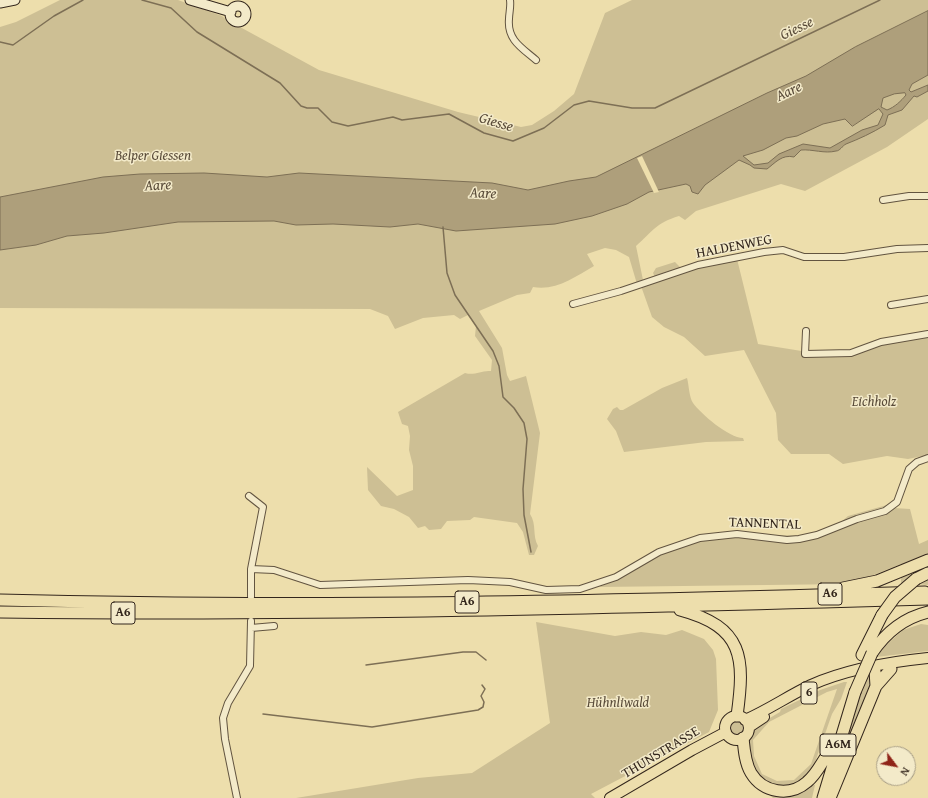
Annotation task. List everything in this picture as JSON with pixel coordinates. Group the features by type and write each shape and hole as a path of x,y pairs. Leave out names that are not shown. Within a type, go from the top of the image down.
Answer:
{"highway":[{"path":"795,595 815,590 845,588 868,583 928,560"},
{"name":"A6M","path":"816,798 827,755 882,615 895,597 916,579 928,573"},
{"name":"A6","path":"0,600 333,603 928,592"},
{"name":"A6","path":"0,612 324,613 668,607 928,599"},
{"path":"668,607 707,618 721,628 733,642 741,667 743,721"},
{"name":"A6M","path":"867,654 896,626 912,617 928,612"},
{"path":"873,669 876,686"},
{"path":"830,798 876,686 890,669"},
{"name":"A6M","path":"822,798 851,693"},
{"path":"739,739 751,773 763,786 778,791 794,790 807,783 827,755"},
{"path":"739,739 748,776 770,798"}],"main road":[{"name":"6","path":"743,721 804,694 873,669 928,658"},
{"name":"6","path":"873,669 890,669 928,665"},
{"path":"727,721 743,721 747,733 739,739 730,737 726,732 727,721"},
{"name":"THUNSTRASSE","path":"610,798 726,732"}],"street":[{"path":"0,3 15,0"},
{"path":"190,0 236,6 242,8 246,12"},
{"path":"236,6 233,20 239,22 244,18 247,0"},
{"path":"510,0 510,36 536,60"},
{"path":"883,200 909,196 928,196"},
{"name":"HALDENWEG","path":"573,304 621,291 698,265 764,252 783,250 804,257 844,257 897,249 928,248"},
{"path":"891,305 928,299"},
{"path":"806,332 806,354 852,353 881,342 928,334"},
{"name":"TANNENTAL","path":"251,569 274,570 320,585 468,580 502,582 546,590 580,589 616,577 659,552 689,541 712,535 737,534 787,540 799,539 817,535 857,519 885,511 897,502 909,469 918,462 928,458"},
{"path":"249,496 263,507 259,518 251,569 251,597"},
{"path":"237,798 224,735 223,718 228,703 250,666 251,624 274,626"}],"green space":[{"name":"Belper Giessen","path":"60,0 178,0 222,16 229,22 319,70 458,112 521,127 532,125 554,111 574,94 605,13 632,0 928,0 928,119 887,147 805,191 781,184 696,211 685,220 679,216 665,222 655,228 636,246 643,280 637,284 629,257 616,250 605,248 587,254 594,266 572,279 550,287 533,287 530,293 517,295 479,311 502,348 507,375 510,381 526,376 540,433 530,514 538,546 534,555 529,555 523,532 517,523 474,517 470,520 447,521 441,529 429,530 425,526 418,528 409,517 394,509 381,506 368,490 367,467 397,496 413,490 413,466 409,450 410,436 408,426 402,424 398,412 465,373 472,374 491,371 492,360 475,336 476,326 468,315 460,319 454,315 423,318 395,329 388,316 370,309 0,308 0,27 16,22"},
{"name":"Eichholz","path":"737,259 758,344 814,353 851,352 873,345 928,335 928,455 908,459 887,456 843,464 829,454 791,454 778,440 776,413 744,350 705,356 684,337 664,327 652,317 641,286 656,279 653,273 656,268 675,262 681,268 688,269 690,264"},
{"path":"687,378 691,398 697,408 723,430 737,437 743,438 744,441 706,442 624,452 616,431 607,419 613,409 617,407 620,410 623,410 662,388"},
{"path":"894,503 894,508 910,509 919,544 928,540 928,585 901,583 901,564 851,584 599,587 617,579 655,556 691,542 715,536 807,535 841,522 848,516"},
{"name":"Hühnliwald","path":"536,622 615,636 641,632 666,635 682,630 704,639 713,650 716,659 718,710 709,732 591,794 595,798 296,798 418,778 472,773 550,723"},
{"path":"921,624 928,625 928,651 876,657 886,645 903,630"},
{"path":"873,674 874,677 829,786 864,677"},
{"path":"847,682 841,699 832,714 813,768 804,778 794,784 784,786 772,784 757,773 752,762 747,738 751,729 780,712 781,709 820,690","holes":["837,689 811,764 794,780 777,781 762,774 754,756 753,740 769,722 827,692"]},
{"path":"734,720 740,720 745,725 743,734 740,736 734,736 729,731 729,725"},
{"path":"810,783 815,785 812,798 773,798 768,793"}],"water":[{"name":"Aare","path":"928,11 928,75 912,84 909,90 911,92 928,85 928,91 917,97 914,96 902,110 888,115 885,125 866,136 846,144 837,151 827,152 801,150 794,157 790,156 782,158 767,169 754,168 739,160 705,185 698,194 692,192 690,186 686,184 649,192 627,204 592,216 555,224 456,231 418,224 390,227 333,224 296,225 274,221 178,222 104,233 67,236 36,245 0,250 0,197 103,177 140,174 204,173 267,177 299,173 492,183 528,190 596,177 767,93 806,76 855,47","holes":["905,93 906,95 893,107 887,110 881,107 883,98 894,94","879,109 883,114 878,125 862,130 830,148 803,144 779,154 768,163 754,165 743,156 763,150 786,138 797,136 823,124 845,119 852,126"]}],"pier":[{"path":"642,156 659,192 654,193 637,158"}],"waterway":[{"name":"Giesse","path":"0,42 13,45 54,16 83,0"},
{"name":"Giesse","path":"142,0 171,8 197,32 280,83 301,106 307,108 318,108 332,122 348,126 393,117 402,120 449,114 484,133 513,141 544,128 574,105 589,101 632,108 655,108 880,0"},
{"path":"443,227 447,273 455,295 493,351 499,366 503,397 514,408 524,423 527,439 523,489 524,515 531,552"},
{"path":"366,665 463,652 476,652 486,660"},
{"path":"263,714 372,727 478,710 483,707 484,702 481,696 485,689 482,685"}]}
